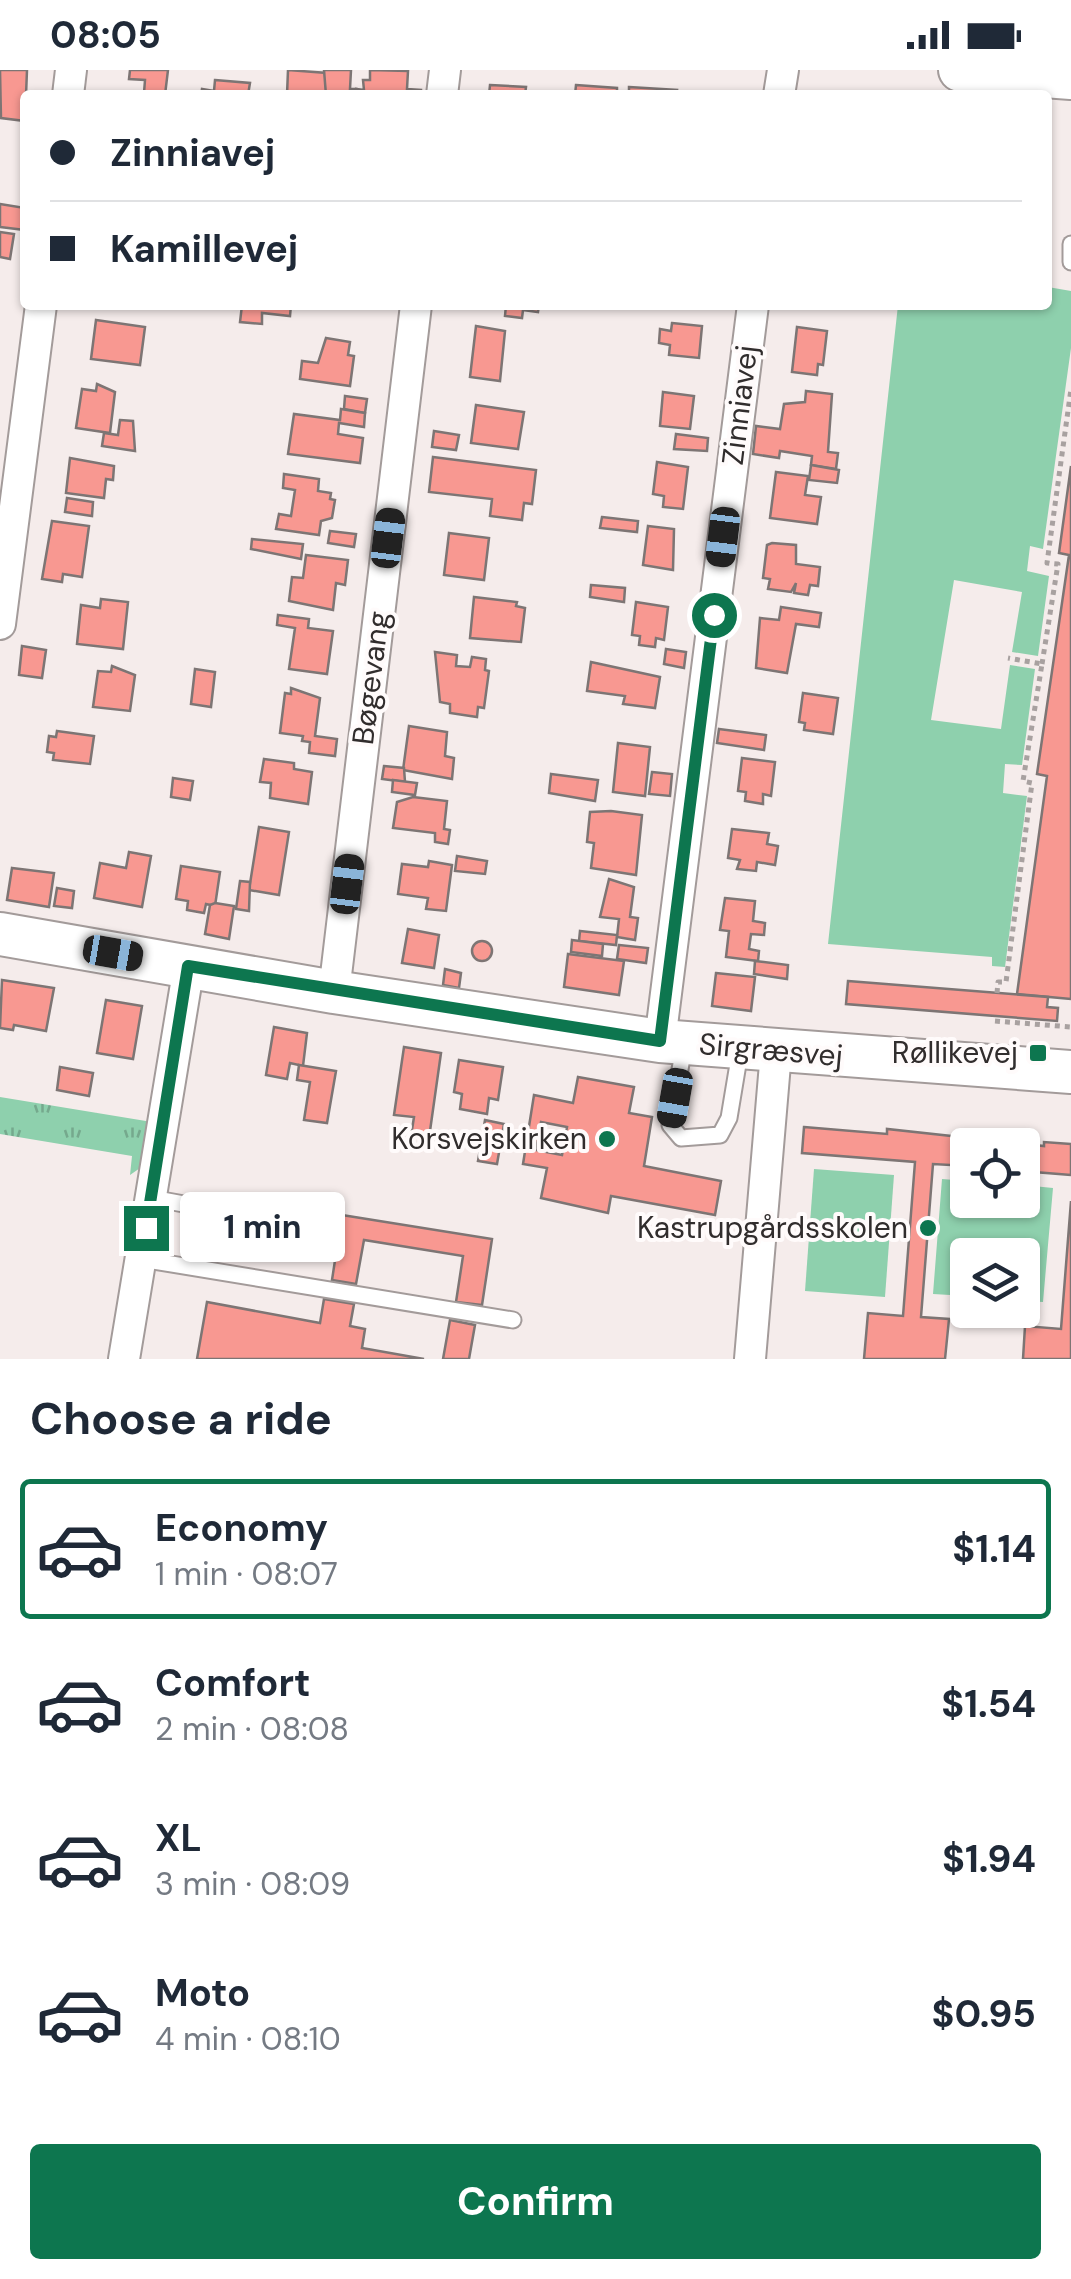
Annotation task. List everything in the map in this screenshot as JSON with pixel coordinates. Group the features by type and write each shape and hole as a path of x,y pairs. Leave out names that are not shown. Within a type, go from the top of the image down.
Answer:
{"street":[{"path":"964,70 1071,78"},
{"path":"0,624 40,310"},
{"name":"Bøgevang","path":"334,992 415,310"},
{"name":"Zinniavej","path":"672,1042 752,310"},
{"name":"Sirgræsvej","path":"0,934 334,992 672,1042 1071,1072"},
{"path":"124,1359 188,966"},
{"path":"750,1359 758,1050"}],"lane":[{"path":"1071,244 1071,262"},
{"path":"672,1042 670,1126 680,1138 720,1135 758,1050"},
{"path":"151,1198 271,1220"},
{"path":"141,1259 513,1320"}],"path":[{"path":"997,992 998,982 1006,982 1032,783 1023,781 1058,564 1047,563 1071,389"},
{"path":"1008,658 1042,664"},
{"path":"995,1021 1071,1027"}],"green space":[{"path":"1052,288 1071,291 1071,348 1043,549 1030,546 1027,571 1049,576 1038,656 1012,652 1022,592 954,580 931,720 1001,729 1010,665 1035,669 1022,765 1005,764 1003,793 1027,796 1005,967 992,966 992,957 828,944 897,310 1052,310"},
{"path":"0,1097 152,1122 143,1166 130,1175 132,1156 0,1134"},
{"path":"814,1169 894,1175 885,1297 805,1291"},
{"path":"942,1179 950,1180 950,1218 1040,1218 1040,1187 1053,1188 1043,1302 1040,1238 950,1238 950,1295 933,1294"}],"building":[{"path":"0,70 27,70 26,90 20,90 20,120 1,118"},
{"path":"130,70 168,70 166,90 144,90 145,80 129,79"},
{"path":"288,70 327,73 326,90 287,90"},
{"path":"324,70 351,70 350,89 356,90 326,90"},
{"path":"370,70 408,71 407,89 421,90 364,90 363,80 370,80"},
{"path":"215,80 250,83 249,90 214,90"},
{"path":"490,85 526,87 526,90 490,90"},
{"path":"576,85 617,88 617,90 576,90"},
{"path":"629,87 677,90 629,90"},
{"path":"0,204 20,207 20,229 0,227"},
{"path":"0,232 14,234 10,259 0,257"},
{"path":"241,310 291,310 290,316 262,313 262,324 240,322"},
{"path":"506,310 523,310 522,318 505,316"},
{"path":"96,320 145,327 140,365 91,359"},
{"path":"672,323 702,326 699,358 669,355 670,345 659,343 660,329 671,331"},
{"path":"476,326 505,331 500,381 470,377"},
{"path":"797,327 827,331 823,365 818,364 817,375 792,372"},
{"path":"326,338 350,342 348,355 354,356 350,386 300,379 302,361 318,363"},
{"path":"97,384 115,392 110,433 76,428 82,389 96,391"},
{"path":"806,391 832,394 828,452 838,453 836,469 811,465 812,456 780,451 779,458 753,454 756,426 780,429 784,404 805,402"},
{"path":"663,392 694,396 690,429 660,426"},
{"path":"345,396 367,399 365,413 344,409"},
{"path":"476,405 524,412 518,449 471,443"},
{"path":"341,409 365,413 364,427 339,423 338,434 363,438 360,463 288,454 294,414 340,420"},
{"path":"120,420 133,421 135,451 102,446 104,433 118,435"},
{"path":"434,431 459,435 456,450 432,447"},
{"path":"676,434 708,438 707,451 674,449"},
{"path":"433,457 536,470 532,504 524,503 522,520 490,516 492,499 429,492"},
{"path":"70,458 114,466 113,480 106,479 104,498 66,493"},
{"path":"657,462 688,467 683,509 663,507 664,496 653,494"},
{"path":"811,465 839,470 837,483 809,480"},
{"path":"1071,466 1071,999 1017,994 1047,776 1037,774 1069,555 1059,553"},
{"path":"776,472 808,476 805,495 821,497 817,524 770,518"},
{"path":"284,474 319,479 318,491 331,493 330,499 335,500 332,518 321,521 319,535 276,529 279,514 291,516 295,490 283,488"},
{"path":"67,498 93,502 92,516 65,512"},
{"path":"602,517 638,521 637,532 600,528"},
{"path":"52,521 89,526 82,577 63,574 62,582 42,579"},
{"path":"648,526 674,529 673,570 643,565"},
{"path":"330,531 356,534 354,547 328,543"},
{"path":"449,533 489,538 484,580 444,575"},
{"path":"252,539 303,544 301,559 251,549"},
{"path":"767,545 796,545 796,564 820,567 818,586 810,585 808,595 794,593 796,583 791,592 768,589 770,579 763,578"},
{"path":"306,555 348,560 345,585 336,583 333,610 289,601 292,577 303,578"},
{"path":"591,585 625,588 624,602 590,597"},
{"path":"474,597 517,602 516,606 525,608 521,642 470,638"},
{"path":"101,599 128,602 123,649 77,644 81,605 100,608"},
{"path":"636,602 668,607 664,640 656,638 655,647 639,645 640,636 632,635"},
{"path":"781,607 821,613 819,627 796,624 787,673 756,668 760,618 779,620"},
{"path":"278,615 309,619 308,628 333,631 327,674 289,669 295,628 277,625"},
{"path":"22,646 46,650 42,678 19,675"},
{"path":"666,649 686,652 684,668 664,664"},
{"path":"435,652 457,655 456,666 470,667 472,657 486,659 485,670 489,671 484,708 478,707 477,717 450,713 450,704 440,702"},
{"path":"591,662 660,677 655,708 623,704 625,696 587,691"},
{"path":"112,666 135,675 130,711 93,707 98,671 111,672"},
{"path":"195,669 215,672 211,707 191,704"},
{"path":"291,688 320,698 315,736 337,739 335,756 309,753 310,742 302,741 303,736 280,733 285,693 291,694"},
{"path":"803,693 838,698 833,734 804,730 805,723 799,722"},
{"path":"409,726 447,732 445,756 454,758 452,779 403,770"},
{"path":"719,729 766,735 764,750 717,743"},
{"path":"57,731 94,736 90,764 53,760 54,753 47,752 49,736 56,737"},
{"path":"618,743 650,747 645,796 613,792"},
{"path":"742,758 775,762 771,796 763,794 763,804 745,801 746,792 738,791"},
{"path":"264,759 294,763 294,769 312,772 308,804 270,798 271,783 260,782"},
{"path":"384,766 404,768 405,782 382,779"},
{"path":"652,772 672,774 670,796 649,794"},
{"path":"551,774 598,780 595,801 549,793"},
{"path":"173,778 193,781 190,800 171,797"},
{"path":"393,780 417,783 415,795 392,792"},
{"path":"413,797 447,801 444,829 450,830 448,844 435,842 435,833 393,828 397,802"},
{"path":"590,812 642,815 636,875 591,868 594,843 587,842"},
{"path":"259,827 289,832 279,895 249,890"},
{"path":"732,829 769,833 767,844 778,846 775,865 757,862 756,871 737,869 740,860 728,858"},
{"path":"129,852 151,856 142,907 94,898 100,863 126,868"},
{"path":"457,856 487,861 485,874 455,871"},
{"path":"429,861 452,865 446,911 426,909 428,898 398,894 402,864 428,867"},
{"path":"181,866 220,872 215,906 206,904 204,913 187,910 188,901 176,899"},
{"path":"12,868 54,873 49,907 7,900"},
{"path":"609,879 634,887 630,917 638,918 635,940 617,937 619,919 600,917"},
{"path":"240,881 250,882 249,911 236,909"},
{"path":"57,888 74,891 72,908 54,906"},
{"path":"725,898 755,901 753,921 765,923 764,935 751,934 749,949 759,951 758,961 726,957 729,931 720,930"},
{"path":"210,905 234,906 229,939 205,934"},
{"path":"408,929 439,935 434,968 402,963"},
{"path":"580,931 617,935 616,945 579,941"},
{"path":"572,940 603,944 602,956 571,952"},
{"path":"482,941 492,951 482,961 472,951"},
{"path":"619,945 648,948 646,963 617,959"},
{"path":"568,954 624,961 619,995 564,987"},
{"path":"755,961 788,965 787,979 754,974"},
{"path":"445,969 461,973 459,988 443,985"},
{"path":"716,973 755,977 751,1011 712,1006"},
{"path":"2,980 54,988 46,1031 14,1025 13,1030 0,1028"},
{"path":"848,981 1048,997 1047,1007 1058,1008 1057,1021 846,1004"},
{"path":"106,1000 142,1006 133,1059 97,1053"},
{"path":"274,1027 307,1033 303,1066 290,1063 287,1079 266,1075"},
{"path":"404,1047 441,1053 429,1138 411,1136 414,1117 394,1115"},
{"path":"459,1060 503,1067 498,1100 489,1098 487,1114 460,1109 462,1094 454,1092"},
{"path":"299,1065 336,1071 327,1123 304,1120 310,1082 297,1080"},
{"path":"60,1067 93,1073 89,1096 57,1090"},
{"name":"Korsvejskirken","path":"578,1077 634,1087 629,1113 652,1117 644,1166 721,1181 715,1215 611,1196 608,1213 541,1198 547,1168 523,1164 534,1095 573,1103","holes":["541,1122 567,1127 562,1155 536,1150"]},
{"path":"485,1120 504,1124 497,1164 478,1161"},
{"path":"804,1127 887,1134 887,1129 950,1136 950,1165 933,1164 921,1317 949,1319 945,1359 864,1359 868,1313 903,1316 915,1162 802,1153"},
{"path":"1044,1142 1071,1144 1071,1175 1040,1172 1040,1146"},
{"path":"1071,1201 1071,1359 1023,1359 1025,1328 1061,1329"},
{"path":"342,1215 492,1239 482,1305 456,1302 463,1256 364,1240 356,1284 332,1280"},
{"path":"324,1299 354,1304 350,1326 365,1329 362,1348 424,1359 197,1359 207,1302 320,1323"},
{"path":"450,1320 475,1325 469,1359 443,1359"}],"place":[{"name":"Røllikevej","path":"1038,1053"},
{"name":"Korsvejskirken","path":"607,1139"},
{"name":"Kastrupgårdsskolen","path":"928,1228"}],"route":[{"path":"146,1228 188,966 660,1041 714,615"}]}
